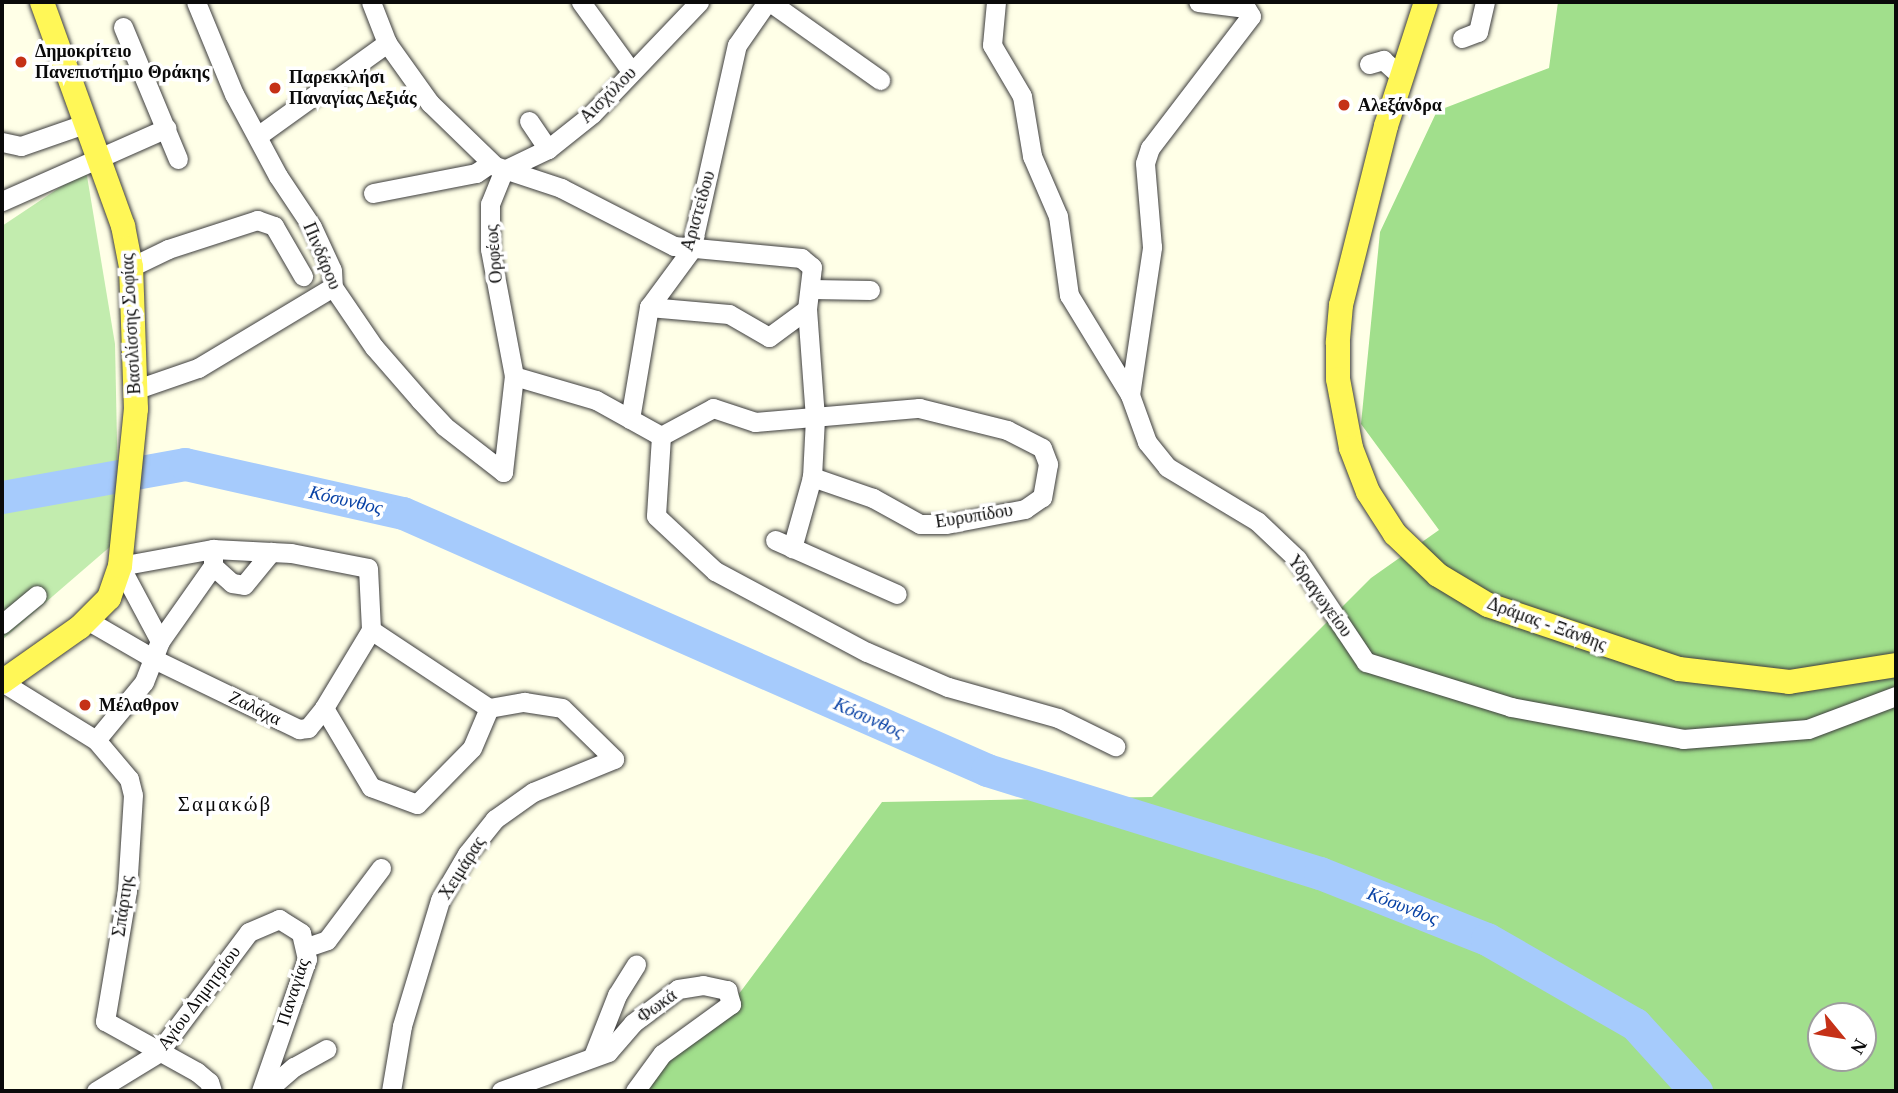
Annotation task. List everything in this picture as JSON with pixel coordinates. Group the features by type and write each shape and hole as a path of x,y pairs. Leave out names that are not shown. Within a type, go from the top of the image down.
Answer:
{"main road":[{"name":"Βασιλίσσης Σοφίας","path":"42,2 120,213 131,267 136,399 120,566"},
{"name":"Δράμας - Ξάνθης","path":"1426,2 1402,77 1341,305 1338,343 1338,379 1351,448 1368,492 1395,534 1438,575 1488,605 1679,669 1789,682 1896,665"},
{"path":"2,682 87,620 108,598 120,566"}],"street":[{"name":"Πινδάρου","path":"196,2 234,94 259,135 278,176 312,227 332,270 333,287 374,347 444,426 503,472"},
{"path":"372,2 387,43 430,103 498,167 561,188 674,246 691,250 801,258 812,267 812,289 807,309 815,418 812,477 783,544 897,594"},
{"path":"581,2 631,71"},
{"name":"Αισχύλου","path":"373,193 459,173 476,173 548,149 592,114 631,71 667,40 699,2"},
{"path":"769,2 880,80"},
{"name":"Αριστείδου","path":"630,419 649,307 691,250 737,45 769,2"},
{"name":"Υδραγωγείου","path":"996,2 992,45 1022,96 1032,156 1058,216 1069,295 1130,395 1154,454 1209,494 1257,521 1297,559 1366,662 1511,707 1683,740 1808,729 1896,696"},
{"path":"1130,395 1152,247 1145,163 1150,148 1251,16 1246,8 1198,2"},
{"path":"1462,38 1478,32 1485,2"},
{"path":"123,27 178,159"},
{"path":"259,135 387,43"},
{"path":"1369,64 1383,60 1402,77"},
{"path":"529,121 548,149"},
{"path":"2,142 21,146 87,122"},
{"path":"2,201 167,128"},
{"name":"Ορφέως","path":"498,167 490,204 490,249 514,376 503,472"},
{"path":"131,267 167,249 257,220 274,226 303,276"},
{"path":"136,399 198,368 333,287"},
{"path":"812,289 870,290"},
{"path":"649,307 729,314 769,337 776,336 807,309"},
{"path":"514,376 596,400 661,436 656,516 715,570 762,599 948,687 1058,718 1115,746"},
{"name":"Ευρυπίδου","path":"661,436 713,408 755,422 919,408 1007,430 1042,448 1048,464 1042,497 1025,509 946,524 920,524 873,498 812,477"},
{"path":"213,557 232,583 244,585 271,552"},
{"path":"158,651 120,566 271,552 368,568 371,630 324,708 371,787 402,795 412,803 421,801 472,748 489,708 371,630"},
{"path":"96,740 144,682 158,651 213,557"},
{"path":"2,624 37,595"},
{"path":"87,620 158,651"},
{"name":"Ζαλάχα","path":"158,651 299,729 308,728 324,708"},
{"name":"Σπάρτης","path":"2,682 96,740 118,762 133,795 127,891 105,1021 158,1053"},
{"name":"Χειμάρας","path":"391,1091 402,1026 440,900 467,854 495,819 533,792 614,759 562,708 524,702 489,708"},
{"path":"307,947 327,940 381,868"},
{"name":"Παναγίας","path":"261,1091 307,959 307,947 291,924 279,919 263,922"},
{"name":"Αγίου Δημητρίου","path":"96,1091 158,1053 248,932 263,922"},
{"path":"593,1056 617,995 636,965"},
{"name":"Φωκά","path":"501,1091 608,1052 633,1023 678,989 703,985 727,990 731,1004 662,1054 635,1091"},
{"path":"266,1091 294,1067 326,1049"},
{"path":"158,1053 197,1072 209,1082 212,1091"}],"green space":[{"path":"1558,2 1896,2 1896,1091 642,1091 653,1072 715,1026 882,802 1152,797 1371,578 1439,530 1361,424 1380,232 1437,111 1549,68"},
{"path":"86,170 115,344 119,539 2,640 2,226"}],"waterway":[{"name":"Κόσυνθος","path":"2,497 185,464 403,513 987,770 1320,873 1487,939 1635,1024 1696,1091"}],"place":[{"name":"Δημοκρίτειο Πανεπιστήμιο Θράκης","path":"21,62"},
{"name":"Παρεκκλήσι Παναγίας Δεξιάς","path":"275,88"},
{"name":"Αλεξάνδρα","path":"1344,105"},
{"name":"Μέλαθρον","path":"85,705"}],"district":[{"name":"Σαμακώβ","path":"225,804"}]}
